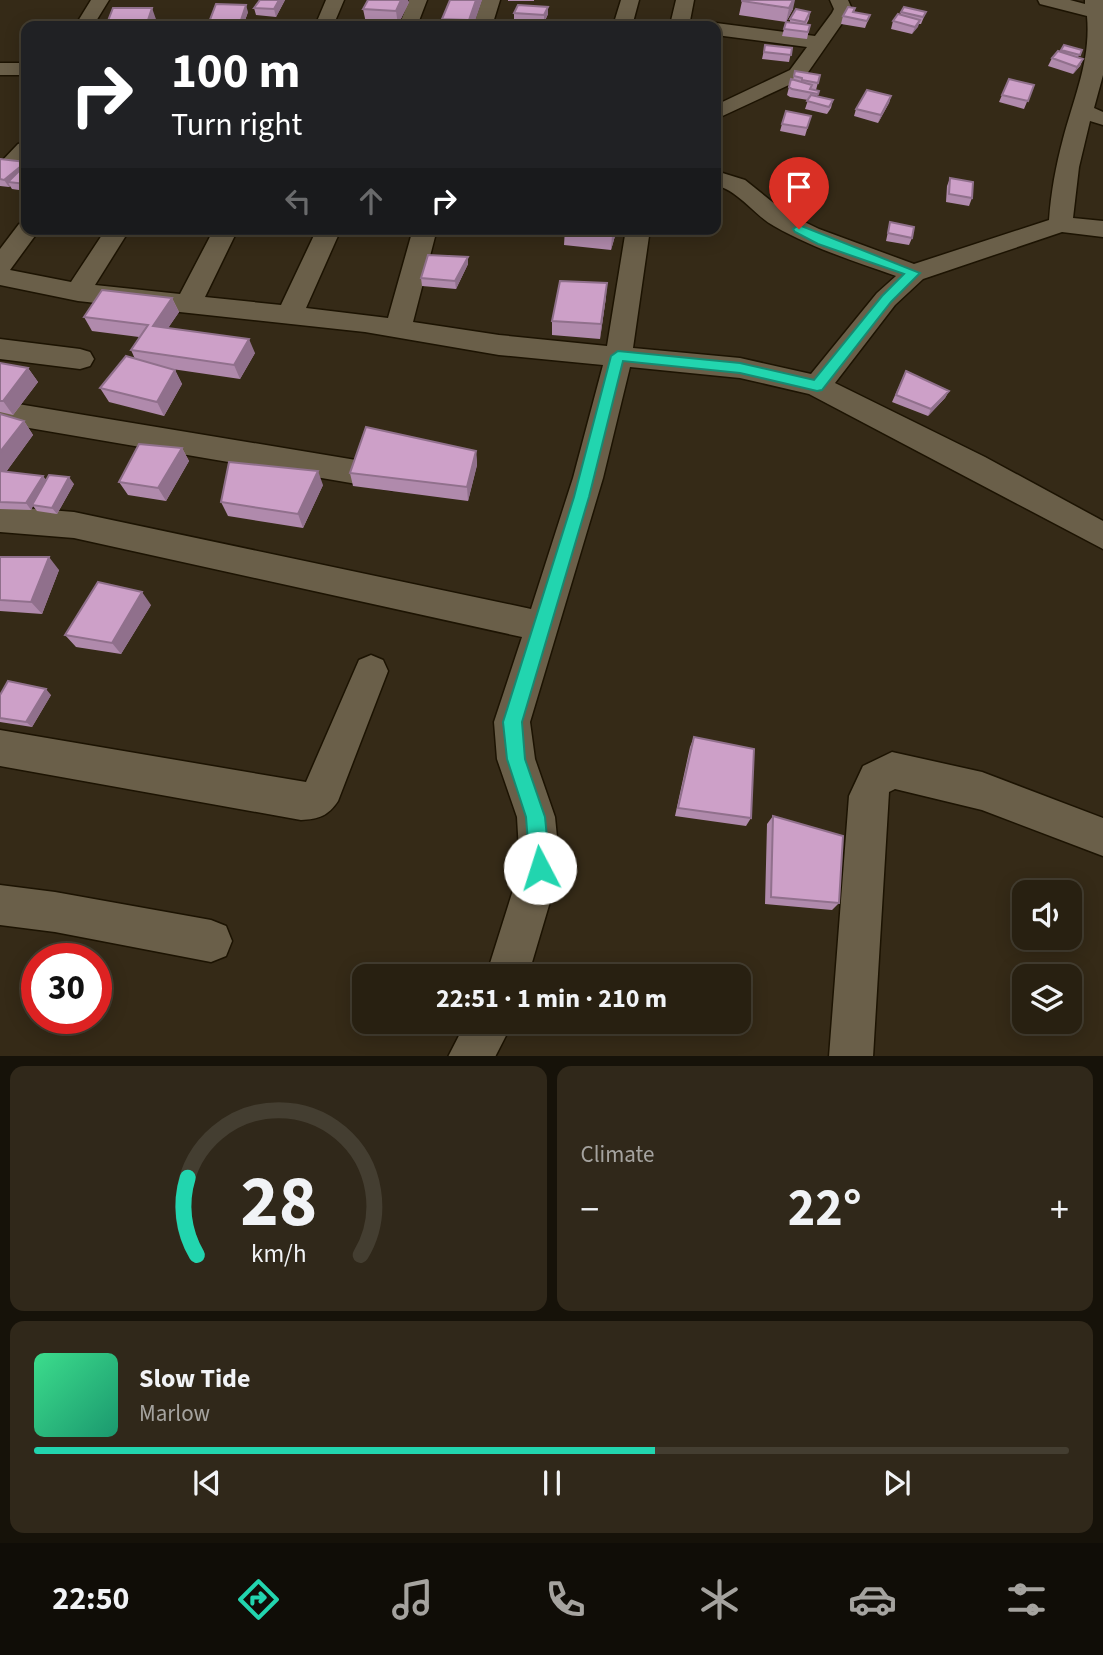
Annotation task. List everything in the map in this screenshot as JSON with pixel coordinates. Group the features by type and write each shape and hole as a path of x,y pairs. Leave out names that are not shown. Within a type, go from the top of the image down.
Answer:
{"street":[{"path":"87,21 100,0"},
{"path":"326,21 335,0"},
{"path":"410,21 418,0"},
{"path":"485,21 491,0"},
{"path":"624,21 630,0"},
{"path":"685,0 685,21"},
{"path":"721,111 797,74 841,15 843,9 839,0"},
{"path":"1046,0 1098,9 1102,54 1092,115 1071,146 1062,193 1061,224"},
{"path":"721,30 820,43"},
{"path":"0,69 21,69"},
{"path":"0,176 21,154"},
{"path":"721,179 738,184 776,217 822,241 914,273"},
{"path":"817,386 886,299 914,273 1061,224 1103,229"},
{"path":"0,266 23,235"},
{"path":"78,292 114,235"},
{"path":"188,304 223,235"},
{"path":"289,315 326,235"},
{"path":"398,328 423,235"},
{"path":"511,964 540,868 536,817 516,759 512,722 582,497 618,356 637,235"},
{"path":"0,277 78,292 398,328 499,345 740,368 817,386 974,465 1103,536"},
{"path":"0,349 79,359"},
{"path":"0,412 412,481"},
{"path":"0,519 74,525 542,626"},
{"path":"0,748 301,802 316,800 325,788 370,671"},
{"path":"851,1056 868,796 876,779 892,770 982,791 1103,837"},
{"path":"0,905 55,912 211,941"},
{"path":"470,1056 484,1034"}],"building":[{"path":"260,0 279,0 274,9 254,8"},
{"path":"368,0 401,0 396,11 363,9"},
{"path":"450,0 476,0 469,20 442,19"},
{"path":"742,0 793,0 789,8"},
{"path":"216,4 246,5 241,21 210,21"},
{"path":"518,5 548,7 544,15 514,13"},
{"path":"848,7 855,8 853,12 870,15 867,21 843,16"},
{"path":"904,7 926,12 923,17 901,12"},
{"path":"113,8 152,8 148,21 108,21"},
{"path":"796,9 810,12 805,22 790,19"},
{"path":"898,14 920,20 915,27 893,21"},
{"path":"786,22 810,25 808,32 784,29"},
{"path":"765,45 792,48 791,55 764,52"},
{"path":"1064,45 1082,50 1080,55 1061,50"},
{"path":"1058,51 1083,59 1077,67 1052,58"},
{"path":"795,71 820,75 818,83 794,76"},
{"path":"791,79 812,85 810,89 819,91 818,94 792,89 789,87"},
{"path":"1009,79 1034,85 1028,101 1002,95"},
{"path":"867,90 891,96 881,115 856,109"},
{"path":"811,95 833,100 829,107 807,101"},
{"path":"786,111 811,116 807,128 782,124"},
{"path":"0,159 21,161 21,166 4,180 0,179"},
{"path":"21,169 21,183 8,182"},
{"path":"950,178 973,182 972,198 949,194"},
{"path":"890,222 914,227 912,238 888,233"},
{"path":"428,255 468,257 455,281 421,278"},
{"path":"560,281 607,283 601,324 552,321"},
{"path":"102,290 172,298 153,326 249,339 234,365 131,350 148,325 84,317"},
{"path":"126,356 175,370 157,402 100,388"},
{"path":"0,363 28,368 3,401 0,401"},
{"path":"906,371 949,391 931,409 896,395"},
{"path":"0,414 24,421 0,452"},
{"path":"366,427 476,451 467,487 350,473"},
{"path":"139,444 182,448 158,488 119,482"},
{"path":"229,462 318,471 298,514 221,502"},
{"path":"0,471 43,476 26,503 0,502"},
{"path":"49,475 69,477 52,508 32,505"},
{"path":"0,557 49,557 31,602 0,600"},
{"path":"98,582 142,592 112,643 65,635"},
{"path":"8,681 46,689 26,722 0,718 0,695"},
{"path":"694,737 754,749 751,818 678,808"},
{"path":"773,816 843,836 839,903 771,897"}],"route":[{"path":"540,868 536,817 516,759 512,722 582,497 618,356 740,368 817,386 886,299 914,273 822,241 799,229"}]}
